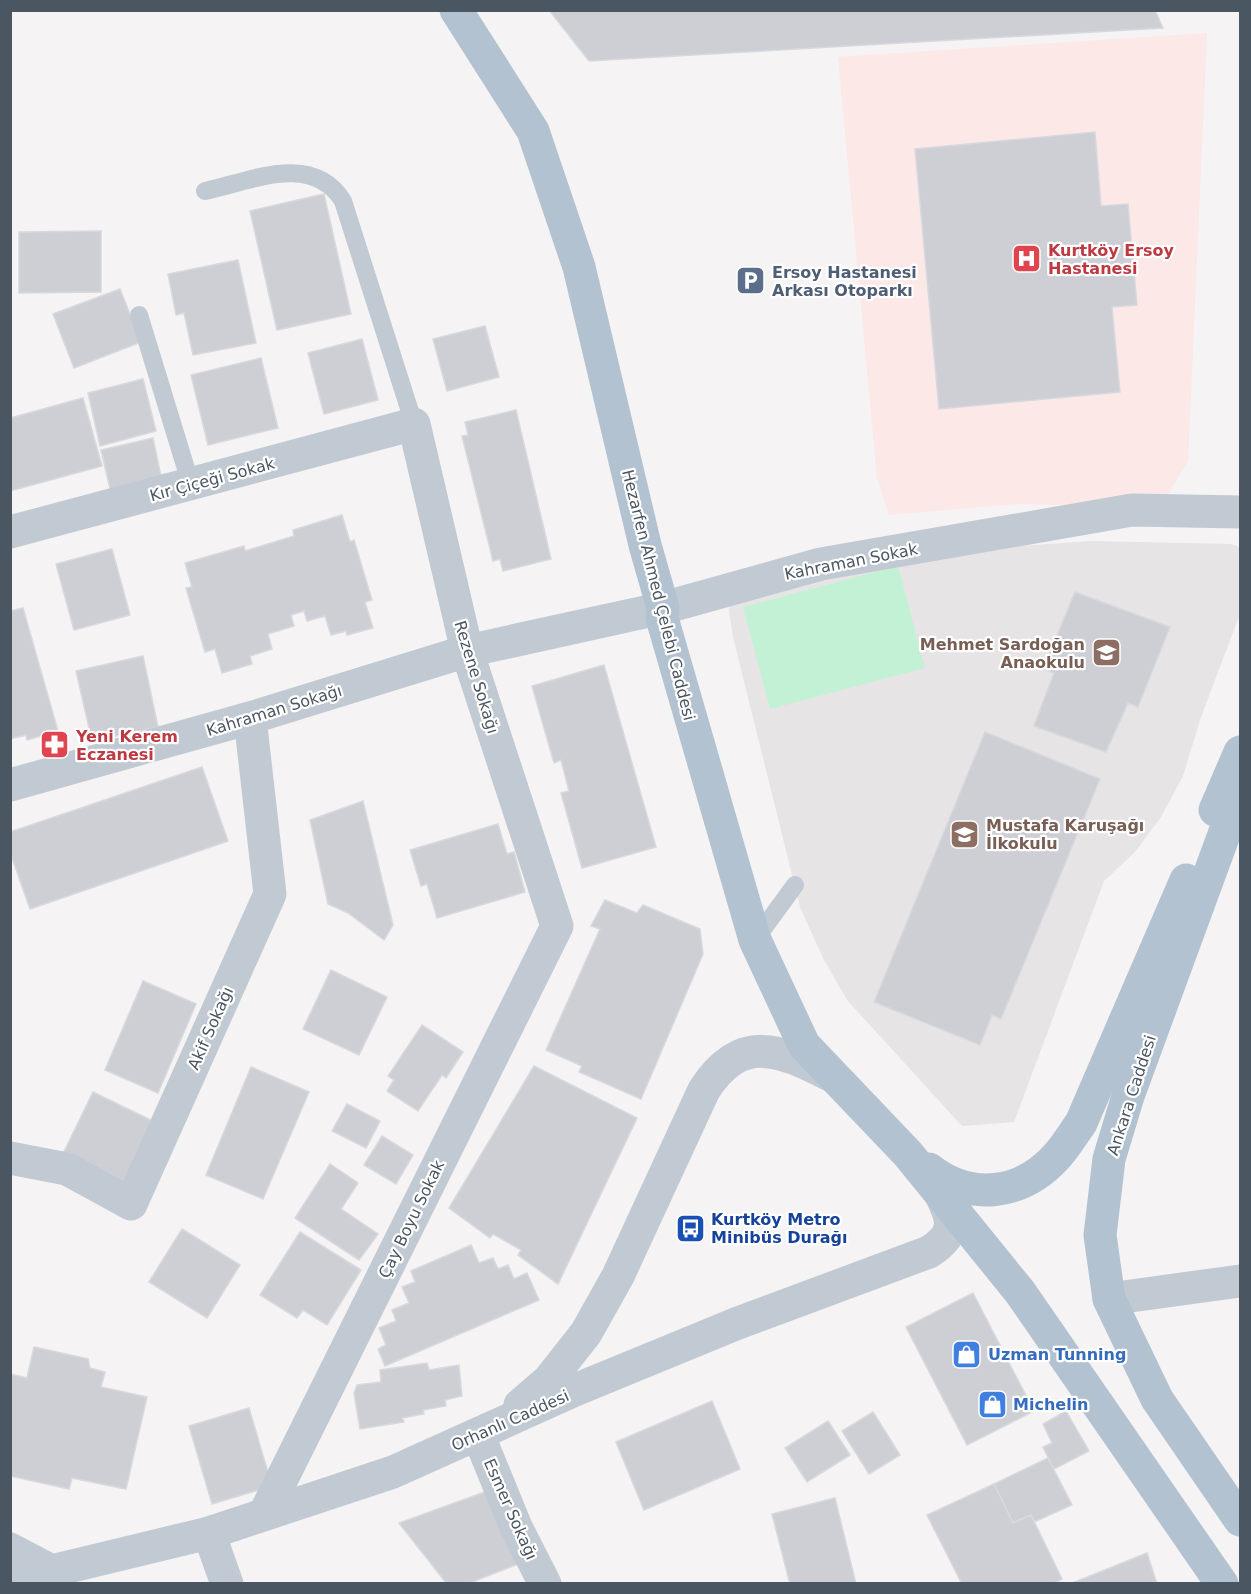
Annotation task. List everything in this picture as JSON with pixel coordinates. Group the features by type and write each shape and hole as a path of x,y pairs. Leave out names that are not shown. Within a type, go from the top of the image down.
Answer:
{"main road":[{"name":"Hezarfen Ahmed Çelebi Caddesi","path":"456,10 533,131 579,267 645,545 663,608 665,629 755,940 804,1045 830,1075 908,1154"},
{"path":"908,1154 945,1181 961,1188 988,1192 1037,1174 1057,1156 1081,1122 1240,752"},
{"name":"Ankara Caddesi","path":"1240,791 1128,1096 1109,1159 1100,1235 1108,1299 1157,1399 1240,1520"},
{"path":"908,1154 1020,1292 1222,1584"}],"street":[{"name":"Kır Çiçeği Sokak","path":"10,532 414,424"},
{"name":"Rezene Sokağı","path":"414,424 467,651 557,926"},
{"name":"Kahraman Sokak","path":"467,651 663,608 821,564 1132,510 1240,512"},
{"name":"Kahraman Sokağı","path":"10,785 250,718 467,651"},
{"name":"Akif Sokağı","path":"10,1158 67,1169 131,1204 270,894 250,718"},
{"name":"Çay Boyu Sokak","path":"265,1513 557,926"},
{"path":"486,1431 549,1380 586,1333 618,1276 704,1089 718,1068 740,1054 762,1052 794,1057 830,1075"},
{"name":"Orhanlı Caddesi","path":"10,1581 208,1533 393,1472 575,1390 738,1323 929,1252 942,1244 950,1234 951,1221 939,1191"},
{"path":"1108,1299 1240,1281"},
{"name":"Esmer Sokağı","path":"486,1431 516,1527 545,1584"},
{"path":"208,1533 227,1584"},
{"path":"10,1550 52,1571"}],"lane":[{"path":"205,191 300,172 316,176 336,190 343,201 414,424"},
{"path":"138,315 191,485"},
{"path":"755,940 795,885"}],"shaded area":[{"name":"Kurtköy Ersoy Hastanesi","path":"1207,33 1188,461 1161,506 1016,504 889,515 877,478 838,57"},
{"name":"Mustafa Karuşağı İlkokulu","path":"1091,541 1231,544 1240,547 1240,614 1201,717 1183,776 1161,817 1135,852 1104,881 1014,1122 962,1126 847,1000 823,958 800,907 733,637 729,611 731,590 890,555"}],"green space":[{"path":"898,566 925,668 770,709 743,607"}],"building":[{"path":"549,10 1155,10 1163,28 589,61"},
{"path":"1095,132 1101,206 1128,204 1137,305 1112,307 1120,392 939,409 915,149"},
{"path":"324,194 351,314 277,330 250,211"},
{"path":"101,231 101,292 19,293 19,232"},
{"path":"238,260 256,343 193,355 184,313 176,315 168,274"},
{"path":"120,289 141,342 74,368 53,314"},
{"path":"485,326 499,377 447,391 433,339"},
{"path":"362,339 378,400 324,414 308,353"},
{"path":"261,358 278,428 208,445 191,375"},
{"path":"143,379 156,431 100,446 88,393"},
{"path":"83,398 102,466 10,491 10,418"},
{"path":"516,410 551,559 503,571 500,559 493,561 462,436 468,435 465,422"},
{"path":"153,438 162,481 111,493 101,450"},
{"path":"342,515 350,542 354,540 372,600 365,602 373,628 347,635 346,631 331,635 325,616 307,621 304,611 291,615 294,626 268,634 272,649 250,656 252,664 222,673 215,649 205,652 186,588 192,587 185,563 244,546 245,551 294,536 293,530"},
{"path":"112,549 130,615 74,630 56,564"},
{"path":"1075,592 1170,627 1138,707 1128,703 1106,752 1034,726 1054,673 1043,669"},
{"path":"23,608 58,731 27,740 26,735 10,739 10,611"},
{"path":"143,656 158,727 92,741 76,671"},
{"path":"604,665 656,847 582,868 561,793 569,791 561,760 554,763 532,686"},
{"path":"985,732 1100,779 1001,1019 992,1015 980,1045 874,1002"},
{"path":"202,767 228,841 30,909 10,852 10,832"},
{"path":"363,801 393,925 384,940 348,913 328,904 310,820"},
{"path":"498,824 507,854 514,852 525,892 437,918 427,884 421,886 410,850"},
{"path":"605,900 637,913 643,905 700,929 703,954 641,1099 579,1072 582,1066 546,1050 600,929 591,926"},
{"path":"331,970 387,997 359,1055 303,1029"},
{"path":"143,981 196,1004 158,1093 105,1070"},
{"path":"422,1025 463,1052 446,1078 442,1075 418,1111 387,1091 394,1080 388,1076"},
{"path":"534,1066 637,1118 558,1284 518,1255 521,1250 493,1234 490,1238 449,1208"},
{"path":"251,1067 309,1092 263,1199 206,1175"},
{"path":"93,1092 155,1122 124,1185 62,1156"},
{"path":"347,1104 380,1121 366,1148 332,1131"},
{"path":"382,1136 413,1155 396,1184 364,1165"},
{"path":"330,1164 358,1183 341,1209 378,1234 359,1260 295,1218"},
{"path":"182,1229 240,1265 207,1318 149,1282"},
{"path":"300,1232 361,1270 327,1325 303,1310 297,1318 260,1295"},
{"path":"471,1245 479,1263 493,1258 498,1269 508,1265 514,1279 527,1273 539,1300 385,1366 378,1349 386,1345 379,1328 396,1321 392,1310 409,1303 402,1287 415,1282 411,1271"},
{"path":"973,1293 1034,1411 967,1445 906,1327"},
{"path":"34,1347 88,1359 90,1368 105,1372 101,1387 147,1397 126,1489 72,1478 69,1489 10,1476 10,1374 27,1378"},
{"path":"427,1363 429,1370 459,1365 462,1396 445,1400 446,1406 423,1410 424,1414 402,1418 404,1422 360,1429 354,1393 357,1385 381,1382 380,1370"},
{"path":"712,1401 740,1469 644,1510 616,1442"},
{"path":"249,1408 272,1486 212,1504 189,1426"},
{"path":"1066,1411 1089,1451 1054,1469 1043,1447 1052,1443 1043,1424"},
{"path":"873,1412 900,1455 869,1474 842,1431"},
{"path":"828,1421 850,1455 807,1482 785,1448"},
{"path":"1048,1458 1072,1505 1034,1522 1031,1515 1013,1523 994,1484"},
{"path":"994,1484 1013,1523 1031,1515 1062,1579 1053,1584 962,1584 927,1515"},
{"path":"493,1489 518,1564 467,1584 447,1584 399,1523"},
{"path":"835,1498 856,1584 790,1584 772,1514"},
{"path":"1147,1553 1157,1584 1070,1584"}],"place":[{"name":"Kurtköy Ersoy Hastanesi","path":"1027,259"},
{"name":"Ersoy Hastanesi Arkası Otoparkı","path":"751,281"},
{"name":"Mehmet Sardoğan Anaokulu","path":"1106,653"},
{"name":"Yeni Kerem Eczanesi","path":"55,745"},
{"name":"Mustafa Karuşağı İlkokulu","path":"965,834"},
{"name":"Kurtköy Metro Minibüs Durağı","path":"690,1228"},
{"name":"Uzman Tunning","path":"967,1354"},
{"name":"Michelin","path":"992,1404"}]}
